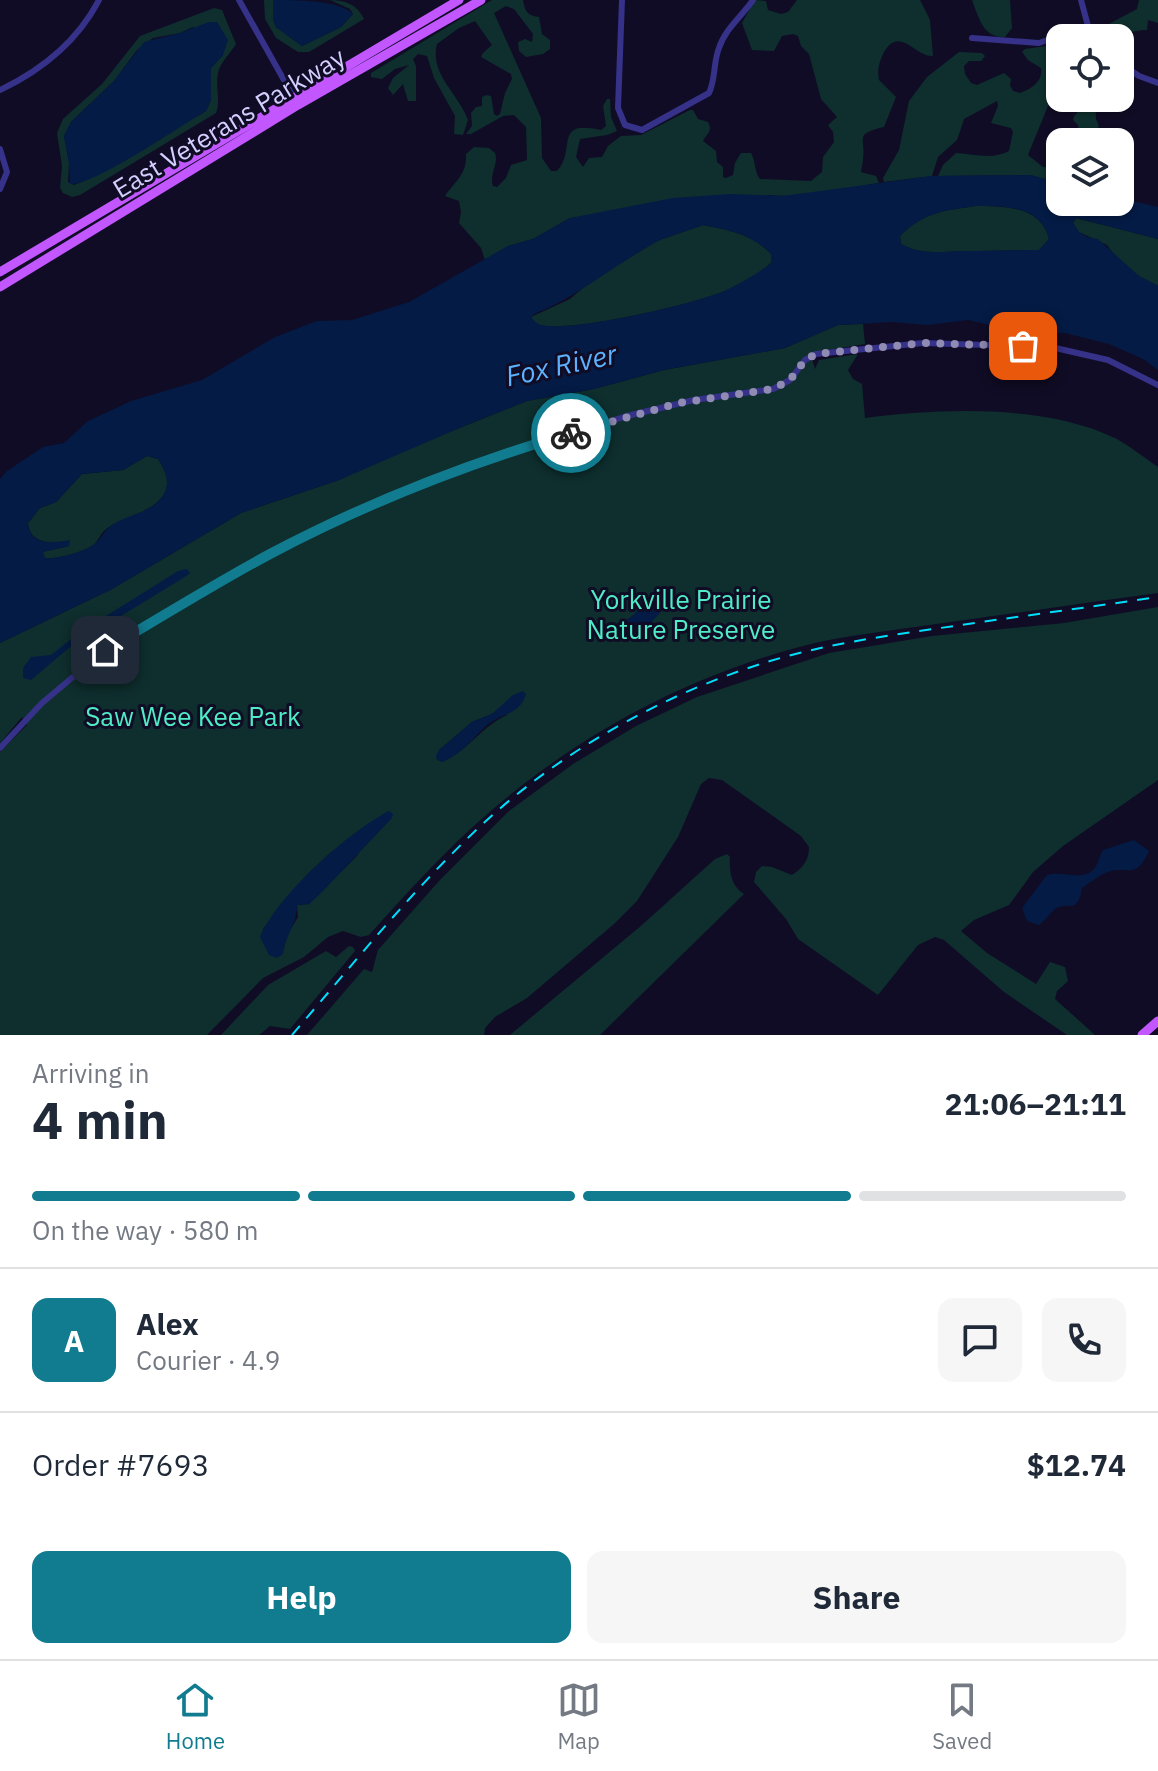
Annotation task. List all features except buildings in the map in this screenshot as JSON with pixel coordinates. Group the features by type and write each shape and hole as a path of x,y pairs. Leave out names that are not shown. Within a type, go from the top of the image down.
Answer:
{"main road":[{"name":"East Veterans Parkway","path":"0,287 459,0"},
{"name":"East Veterans Parkway","path":"0,272 296,101 481,0"},
{"path":"1142,1035 1158,1021"}],"street":[{"path":"0,90 52,59 75,37 99,0"},
{"path":"239,0 296,101"},
{"path":"622,0 618,108 625,125 642,130 709,93 722,39 753,0"},
{"path":"1081,0 1087,24"},
{"path":"972,38 1039,43 1046,41"},
{"path":"1134,73 1158,83"},
{"path":"0,149 7,172 0,189"},
{"path":"0,748 42,703 105,650 270,554 366,507 451,471 606,422 694,400 773,389 790,380 805,360 816,354 923,343 1051,347 1108,360 1158,385"}],"green space":[{"path":"264,0 273,0 276,27 302,46 341,27 353,14 350,9 330,0 350,4 364,19 309,52 298,52 276,38 265,19"},
{"path":"492,0 523,0 528,13 539,17 542,34 550,40 550,49 543,54 526,57 519,51 518,42 525,39 532,42 533,34 514,9 506,6 494,13 541,118 542,158 551,171 557,171 563,163 571,133 586,128 601,130 606,126 603,106 610,99 611,117 617,131 580,139 576,157 583,167 589,158 602,157 608,146 621,136 641,135 693,110 698,119 708,122 710,130 703,141 716,151 717,162 723,167 723,177 733,175 741,153 751,153 760,179 811,181 822,172 823,157 834,142 828,125 837,117 821,99 809,54 801,46 798,36 782,36 774,51 752,50 742,23 755,0 766,1 768,10 781,14 788,12 797,0 920,0 930,20 933,56 908,44 895,42 889,45 882,57 879,80 896,97 884,127 868,132 863,138 861,172 876,176 879,183 811,194 770,195 570,218 533,239 508,246 485,260 481,248 459,223 459,201 445,196 462,173 466,154 474,147 489,148 495,153 492,182 497,187 506,178 511,165 527,160 526,127 514,115 503,116 466,134 472,126 471,113 482,106 482,97 491,96 494,114 500,114 511,74 481,57 492,45 475,21 437,44 437,65 468,120 463,135 454,134 455,116 434,78 427,56 418,54 413,59 416,66 416,101 408,101 403,84 393,95 388,88 393,78 409,65 395,69 382,79 371,77 371,73"},
{"path":"972,0 1010,0 1012,28 1005,37 987,30"},
{"path":"1139,0 1158,0 1158,23 1148,20 1147,30 1134,31 1134,24 1109,24 1137,9"},
{"path":"214,8 222,10 236,44 218,73 216,113 80,195 72,197 63,193 60,188 62,166 57,133 63,119 102,84 140,36","holes":["193,27 223,55 211,68 211,100 206,111 91,178 74,185 68,182 69,163 64,136 71,122 114,81 137,50 153,38"]},
{"path":"1046,46 1046,111 1028,155 1046,167 1046,179 1030,175 938,176 943,165 956,153 990,156 1009,151 1011,128 991,123 997,101 964,119 957,140 938,157 932,176 884,182 883,178 899,150 909,101 927,77 959,52 982,53 985,56 981,61 969,61 964,66 971,83 977,85 1004,73 1011,79 1013,91 1020,93 1035,84 1041,73 1041,68 1022,52"},
{"path":"1078,112 1096,112 1099,128 1078,128 1074,116"},
{"path":"975,206 1009,208 1030,214 1045,228 1049,239 1039,250 931,252 901,244 900,236 926,217"},
{"path":"1076,218 1158,239 1158,286 1119,261 1107,245 1079,232 1073,223"},
{"path":"703,225 740,234 756,242 771,254 771,263 729,289 665,309 578,325 540,325 531,317 570,299 590,282 657,241"},
{"path":"863,324 865,344 810,353 815,369 819,360 858,354 848,370 853,379 862,384 865,418 959,411 1026,414 1089,428 1117,439 1158,467 1158,593 833,639 716,674 636,711 561,757 475,825 369,935 361,937 343,931 328,937 304,957 263,978 207,1035 0,1035 0,752 27,725 22,717 0,743 0,643 112,589 241,513 339,480 527,401 594,389 664,370 785,348 838,325","holes":["502,706 507,715 490,725 460,752 442,762 439,750 472,722","385,813 356,857 309,904 297,905 298,917 285,939 284,950 263,929 306,876 329,854"]},
{"path":"147,456 158,459 166,476 166,490 158,501 112,525 89,548 62,557 45,558 42,552 69,546 42,541 33,535 28,523 40,508 56,502 82,474 123,470"},
{"path":"1158,607 1158,780 1063,846 1033,872 1009,905 974,920 961,931 987,953 1036,984 1050,962 1065,967 1068,981 1057,991 1055,999 1095,1035 1067,1035 1004,992 944,940 935,937 918,945 878,995 798,939 786,919 754,882 756,872 762,866 792,875 799,870 809,852 801,836 722,780 709,778 701,784 678,837 637,901 527,998 495,1017 485,1028 484,1035 307,1035 364,969 372,972 378,950 439,881 509,811 573,764 636,726 697,697 829,653 932,636 1064,623"},
{"path":"727,854 734,882 744,894 600,1035 510,1035 642,925 715,859"},
{"path":"349,946 355,951 290,1029 270,1026 259,1035 221,1035 268,985 326,951 336,957"}],"water":[{"path":"273,0 328,3 353,14 341,27 302,46 276,27"},
{"path":"217,22 228,40 223,55 211,68 211,100 206,111 117,166 98,176 70,184 64,136 71,122 114,81 144,42"},
{"name":"Fox River","path":"1030,175 1046,179 1046,216 1134,216 1134,201 1158,207 1158,239 1076,218 1073,223 1079,232 1098,239 1139,276 1158,286 1158,370 1143,359 1109,344 1065,333 1025,333 968,320 928,325 892,322 838,325 785,348 664,370 594,389 527,401 339,480 241,513 112,589 0,643 0,479 43,447 64,443 88,421 131,401 202,380 275,337 317,321 352,320 409,302 508,246 533,239 570,218 673,198 730,194 783,196 932,176","holes":["975,206 998,206 1030,214 1045,228 1049,239 1039,250 931,252 901,244 900,236 926,217","703,225 748,237 771,254 771,263 729,289 665,309 579,325 541,325 531,318 656,242","147,456 158,459 166,477 166,489 158,502 115,523 89,548 62,557 45,558 43,552 69,546 70,540 49,542 33,536 28,523 40,508 56,502 82,474 123,470"]},
{"path":"187,569 188,575 70,647 31,680 23,678 23,668 31,657 51,655 79,633 178,571"},
{"path":"656,594 668,598 653,621 635,634 608,641 609,632 614,626 632,616 648,598"},
{"path":"523,691 526,694 520,706 492,721 455,755 442,762 437,760 439,750 472,722 492,714 513,695"},
{"path":"389,811 393,814 392,818 322,892 309,904 297,905 283,954 277,958 269,955 260,937 282,903 335,849"},
{"path":"1134,840 1149,851 1139,866 1105,873 1082,888 1075,905 1059,907 1039,925 1027,921 1022,908 1047,875 1089,873 1103,850"}],"railway":[{"path":"292,1035 411,897 487,820 584,746 656,706 732,674 815,649 1158,597"}],"way so far":[{"path":"571,433 679,403 764,392 785,384 805,360 816,354 923,343 1023,346"}],"route":[{"path":"105,650 270,554 394,494 451,471 571,433"}],"park label":[{"name":"Yorkville Prairie Nature Preserve","path":"681,615"},
{"name":"Saw Wee Kee Park","path":"193,717"}]}
